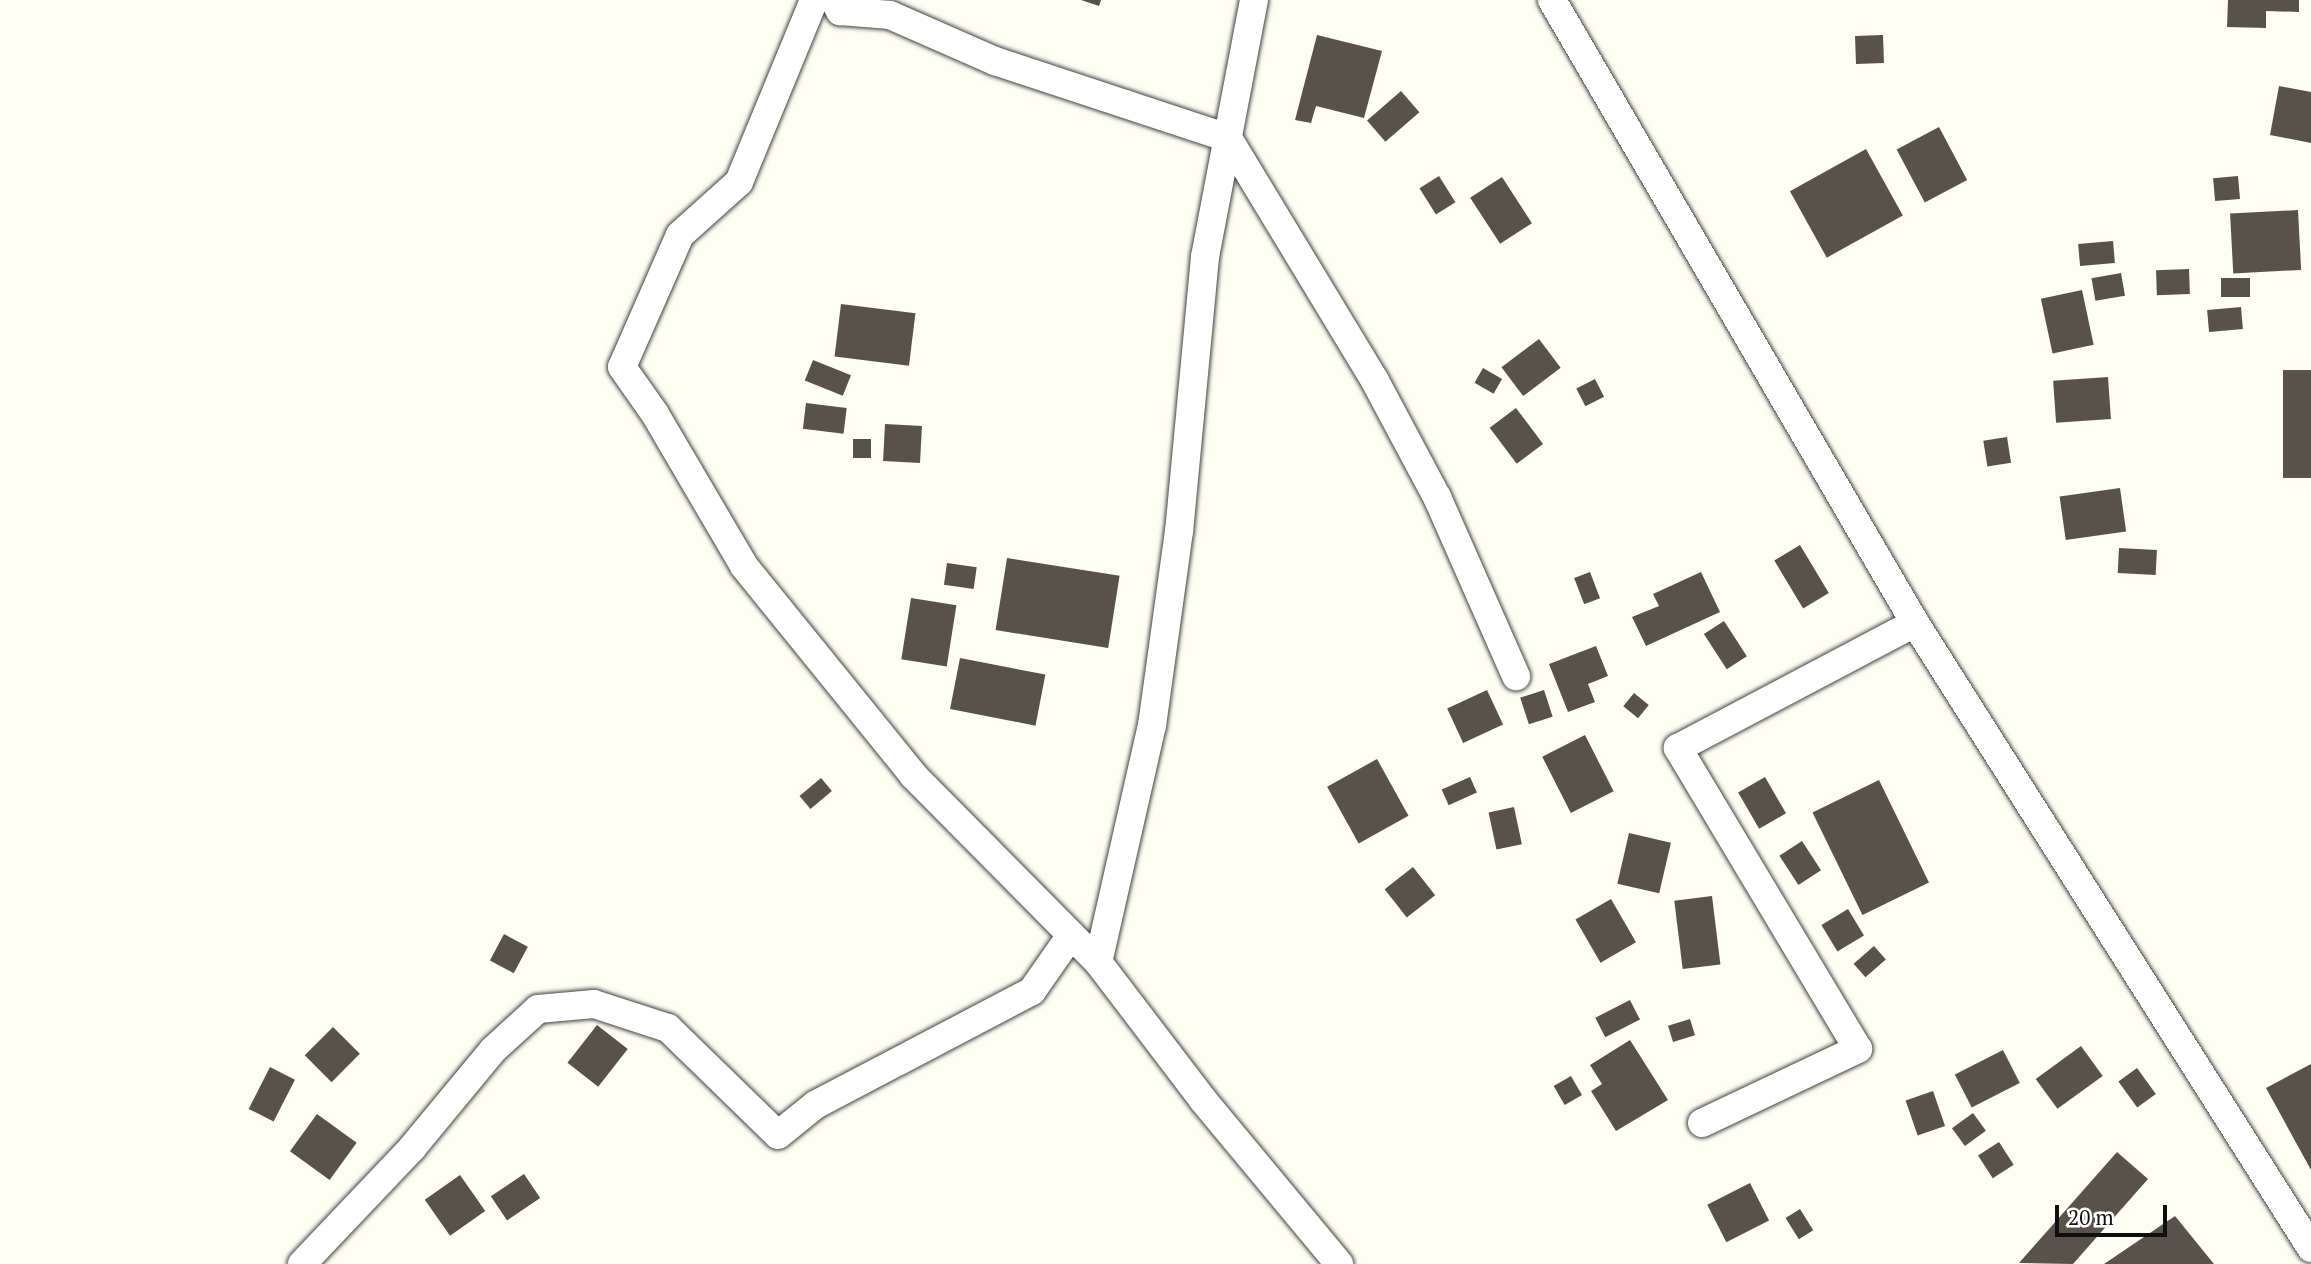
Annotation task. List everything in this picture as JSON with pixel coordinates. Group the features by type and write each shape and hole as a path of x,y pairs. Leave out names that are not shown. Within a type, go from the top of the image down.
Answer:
{"street":[{"path":"814,0 739,182 680,235 622,367 655,414 744,566 913,775 1098,962 1203,1100 1339,1264"},
{"path":"834,0 840,11 890,15 995,61 1228,138 1381,392 1437,497 1516,676"},
{"path":"1098,962 1152,725 1179,531 1205,257 1254,0"},
{"path":"1552,0 1915,623 2311,1248"},
{"path":"1702,1123 1858,1049 1678,748 1915,623"},
{"path":"302,1264 412,1148 493,1050 538,1009 594,1004 668,1028 778,1135 815,1105 1032,991 1071,935"}],"building":[{"path":"1081,0 1101,0 1099,6"},
{"path":"2228,0 2299,0 2299,12 2266,11 2266,28 2227,27"},
{"path":"1317,35 1382,51 1364,118 1316,106 1311,123 1295,120"},
{"path":"1883,35 1884,63 1856,64 1855,36"},
{"path":"2279,86 2311,92 2311,143 2270,135"},
{"path":"1401,91 1419,112 1385,142 1367,121"},
{"path":"1939,127 1967,180 1925,203 1897,150"},
{"path":"1866,149 1903,215 1827,258 1790,191"},
{"path":"1439,176 1455,202 1436,214 1419,188"},
{"path":"2238,176 2240,199 2215,201 2213,178"},
{"path":"1502,177 1532,223 1500,244 1470,198"},
{"path":"2298,210 2301,270 2233,273 2230,214"},
{"path":"2113,241 2115,263 2080,266 2078,244"},
{"path":"2189,269 2190,294 2157,295 2156,270"},
{"path":"2121,273 2125,296 2095,301 2091,278"},
{"path":"2221,278 2250,278 2250,297 2221,297"},
{"path":"2082,290 2094,345 2053,354 2041,299"},
{"path":"841,304 915,313 909,366 835,357"},
{"path":"2241,307 2243,329 2209,332 2207,310"},
{"path":"1539,339 1561,368 1523,396 1501,367"},
{"path":"813,360 851,375 843,396 805,380"},
{"path":"1483,368 1502,379 1494,394 1474,383"},
{"path":"2283,370 2311,370 2311,478 2283,478"},
{"path":"2108,377 2111,419 2056,423 2053,381"},
{"path":"1595,379 1604,397 1585,406 1576,389"},
{"path":"806,403 847,408 844,434 803,429"},
{"path":"1516,408 1543,444 1517,464 1490,428"},
{"path":"885,424 922,426 920,463 883,461"},
{"path":"2007,437 2011,463 1987,466 1983,441"},
{"path":"853,439 871,439 871,458 853,458"},
{"path":"2120,488 2126,532 2066,540 2060,496"},
{"path":"1800,545 1829,593 1803,608 1774,560"},
{"path":"2119,548 2157,550 2156,575 2118,573"},
{"path":"1007,558 1120,576 1108,648 996,630"},
{"path":"947,563 977,567 974,589 944,585"},
{"path":"1590,572 1600,598 1584,604 1574,578"},
{"path":"1701,572 1720,612 1646,646 1632,617 1659,606 1653,594"},
{"path":"911,598 956,605 947,666 901,659"},
{"path":"1724,621 1747,656 1727,669 1704,634"},
{"path":"1596,646 1608,676 1588,684 1595,702 1568,712 1549,664"},
{"path":"960,658 1045,675 1035,726 950,709"},
{"path":"1487,690 1503,724 1463,743 1447,709"},
{"path":"1544,690 1553,717 1529,724 1520,698"},
{"path":"1634,693 1649,705 1638,718 1623,706"},
{"path":"1585,735 1614,791 1571,813 1542,757"},
{"path":"1377,759 1409,816 1359,843 1327,787"},
{"path":"1470,777 1477,793 1449,805 1442,790"},
{"path":"1765,777 1786,813 1759,829 1738,792"},
{"path":"821,778 832,791 810,809 800,796"},
{"path":"1879,780 1929,882 1862,915 1812,812"},
{"path":"1514,807 1522,844 1496,850 1489,812"},
{"path":"1629,833 1671,843 1659,893 1617,884"},
{"path":"1802,841 1821,870 1798,885 1779,856"},
{"path":"1413,867 1435,895 1407,918 1385,889"},
{"path":"1712,896 1720,964 1683,969 1674,901"},
{"path":"1611,899 1636,942 1600,963 1575,919"},
{"path":"1848,909 1864,936 1837,952 1821,925"},
{"path":"504,934 528,947 514,973 490,960"},
{"path":"1874,946 1886,960 1865,977 1854,964"},
{"path":"1630,1000 1640,1020 1605,1037 1595,1018"},
{"path":"1690,1019 1695,1035 1673,1042 1668,1026"},
{"path":"597,1025 628,1049 598,1087 567,1063"},
{"path":"333,1027 360,1054 332,1082 305,1055"},
{"path":"1630,1040 1668,1100 1616,1131 1591,1091 1602,1084 1590,1065"},
{"path":"2081,1046 2103,1076 2057,1109 2036,1079"},
{"path":"2003,1050 2020,1083 1972,1107 1955,1075"},
{"path":"2311,1064 2311,1170 2266,1088"},
{"path":"270,1067 295,1080 274,1122 249,1109"},
{"path":"2137,1068 2156,1094 2137,1107 2118,1082"},
{"path":"1571,1076 1582,1095 1565,1105 1554,1086"},
{"path":"1933,1091 1945,1126 1918,1135 1906,1100"},
{"path":"1973,1113 1986,1131 1965,1146 1952,1128"},
{"path":"317,1114 357,1143 330,1180 290,1151"},
{"path":"1999,1142 2014,1165 1993,1178 1978,1156"},
{"path":"2117,1152 2148,1179 2073,1264 2019,1263"},
{"path":"524,1174 540,1198 507,1220 491,1196"},
{"path":"460,1175 485,1211 450,1236 425,1200"},
{"path":"1750,1183 1769,1220 1726,1242 1707,1205"},
{"path":"1800,1209 1813,1230 1799,1239 1786,1218"},
{"path":"2175,1216 2214,1264 2104,1264"}]}
